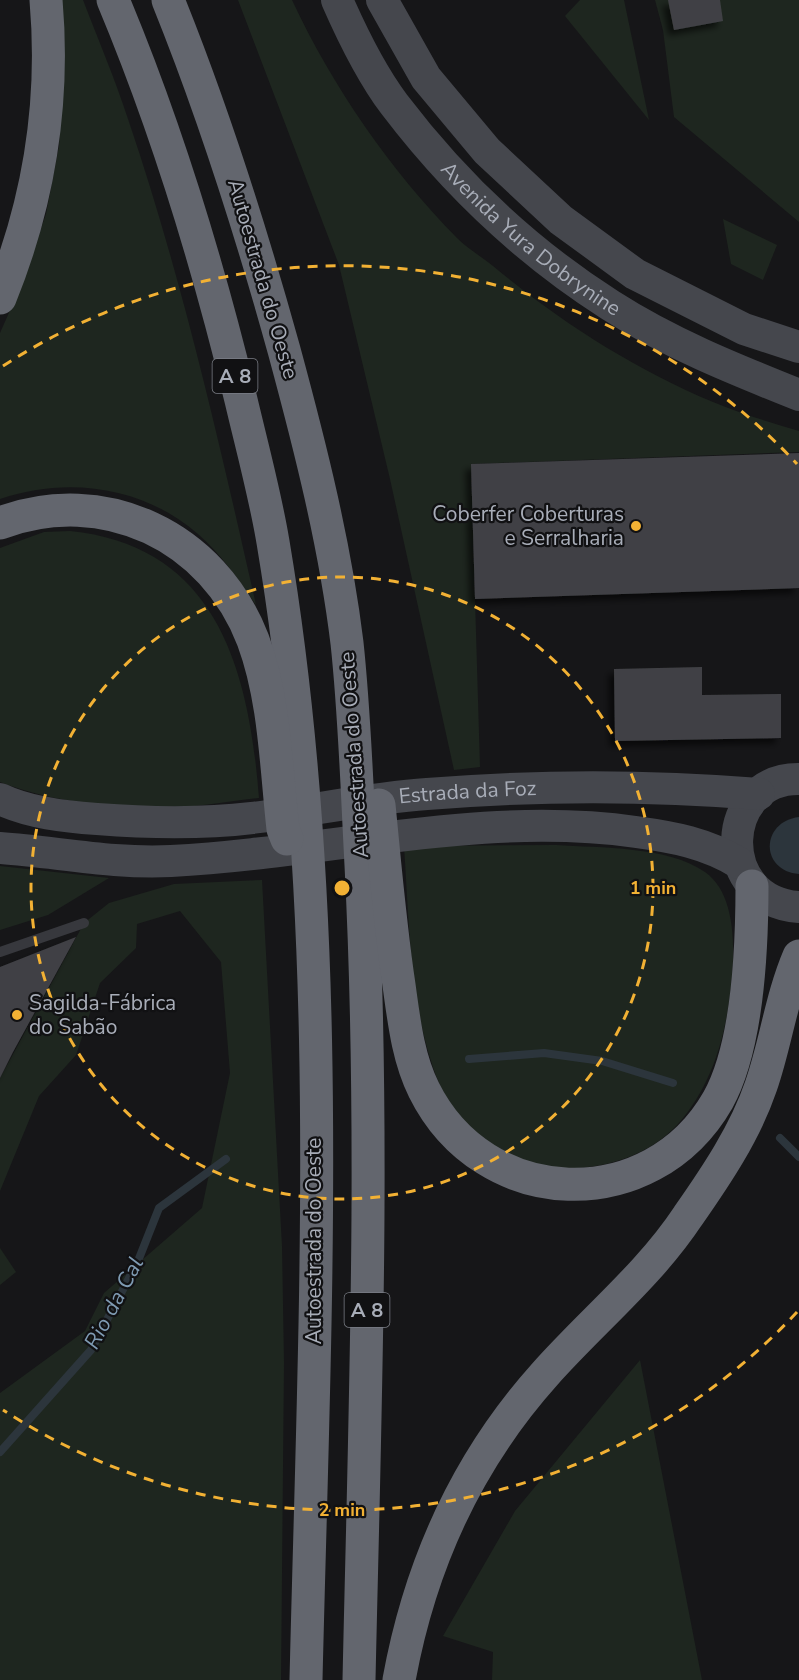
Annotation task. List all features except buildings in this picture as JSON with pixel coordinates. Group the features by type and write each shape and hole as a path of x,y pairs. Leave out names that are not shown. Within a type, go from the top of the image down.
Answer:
{"highway":[{"path":"0,298 23,233 40,164 49,74 46,0"},
{"name":"Autoestrada do Oeste","path":"112,0 168,148 222,322 272,539 301,765 313,976 314,1315 306,1680"},
{"name":"Autoestrada do Oeste","path":"168,0 220,137 254,242 297,396 335,565 353,708 378,938 369,1159 359,1680"},
{"path":"0,523 25,513 60,508 93,510 130,518 189,552 218,581 241,615 252,639 264,678 272,724 284,829 309,902"},
{"path":"378,938 413,1061 424,1090 441,1118 459,1141 509,1172 534,1181 566,1186 597,1184 631,1175 659,1161 685,1142 705,1120 719,1098 729,1074 738,1040 748,971 746,875"},
{"path":"399,1680 427,1568 441,1534 472,1477 523,1400 666,1246 728,1154 761,1088 799,956"}],"main road":[{"name":"Avenida Yura Dobrynine","path":"337,0 393,103 457,177 528,248 611,306 700,355 799,395"},
{"name":"Avenida Yura Dobrynine","path":"382,0 426,78 487,151 561,220 634,274 744,329 783,344 799,347"},
{"path":"746,875 736,844 738,825 746,808 759,794 774,784 797,776"},
{"name":"Estrada da Foz","path":"0,799 39,811 79,818 177,823 249,818 437,793 576,787 759,794"},
{"name":"Estrada da Foz","path":"0,848 90,859 168,862 249,856 343,841 432,832 559,826 614,829 701,843 746,875 768,899 799,907"}],"lane":[{"path":"0,952 84,923"}],"shaded area":[{"path":"61,0 83,0 118,89 166,239 228,482 256,605 229,568 198,534 153,505 104,490 78,487 25,492 0,499 0,333 23,281 46,214 59,146 63,77"},
{"path":"238,0 292,0 344,95 409,185 461,242 544,306 598,342 655,375 724,406 799,431 799,452 471,464 480,767 454,770 390,479 339,265"},
{"path":"580,0 624,0 649,120 565,16"},
{"path":"655,0 799,0 799,222 674,117 663,30"},
{"path":"723,219 777,245 763,280 731,264"},
{"path":"70,531 120,542 161,561 192,589 216,622 234,662 246,705 259,798 168,808 126,807 61,799 0,782 0,548 44,532"},
{"path":"799,817 799,874 786,871 777,865 770,846 777,828 786,821"},
{"path":"556,845 633,850 672,857 690,863 705,872 720,889 726,900 733,937 733,960 725,1026 712,1068 692,1106 678,1124 658,1141 636,1154 611,1163 584,1168 558,1168 531,1164 506,1155 475,1135 459,1117 440,1086 432,1064 424,1037 411,956 404,846"},
{"path":"0,866 109,878 48,915 0,930"},
{"path":"262,880 282,1246 284,1362 281,1680 0,1680 0,1393 85,1331 104,1293 202,1208 230,1073 221,962 180,911 137,924 136,948 100,983 76,1055 39,1096 0,1191 0,1078 84,923 109,903 174,884"},
{"path":"0,1248 16,1272 0,1285"},
{"path":"640,1360 702,1680 492,1680 493,1652 443,1636 515,1511"}],"waterway":[{"path":"469,1059 544,1053 602,1061 673,1083"},
{"name":"Rio da Cal","path":"780,1138 799,1157"},
{"name":"Rio da Cal","path":"0,1452 91,1350 138,1261 159,1208 226,1159"}],"place":[{"name":"Coberfer Coberturas e Serralharia","path":"636,526"},
{"name":"Sagilda-Fábrica do Sabão","path":"17,1015"}]}
